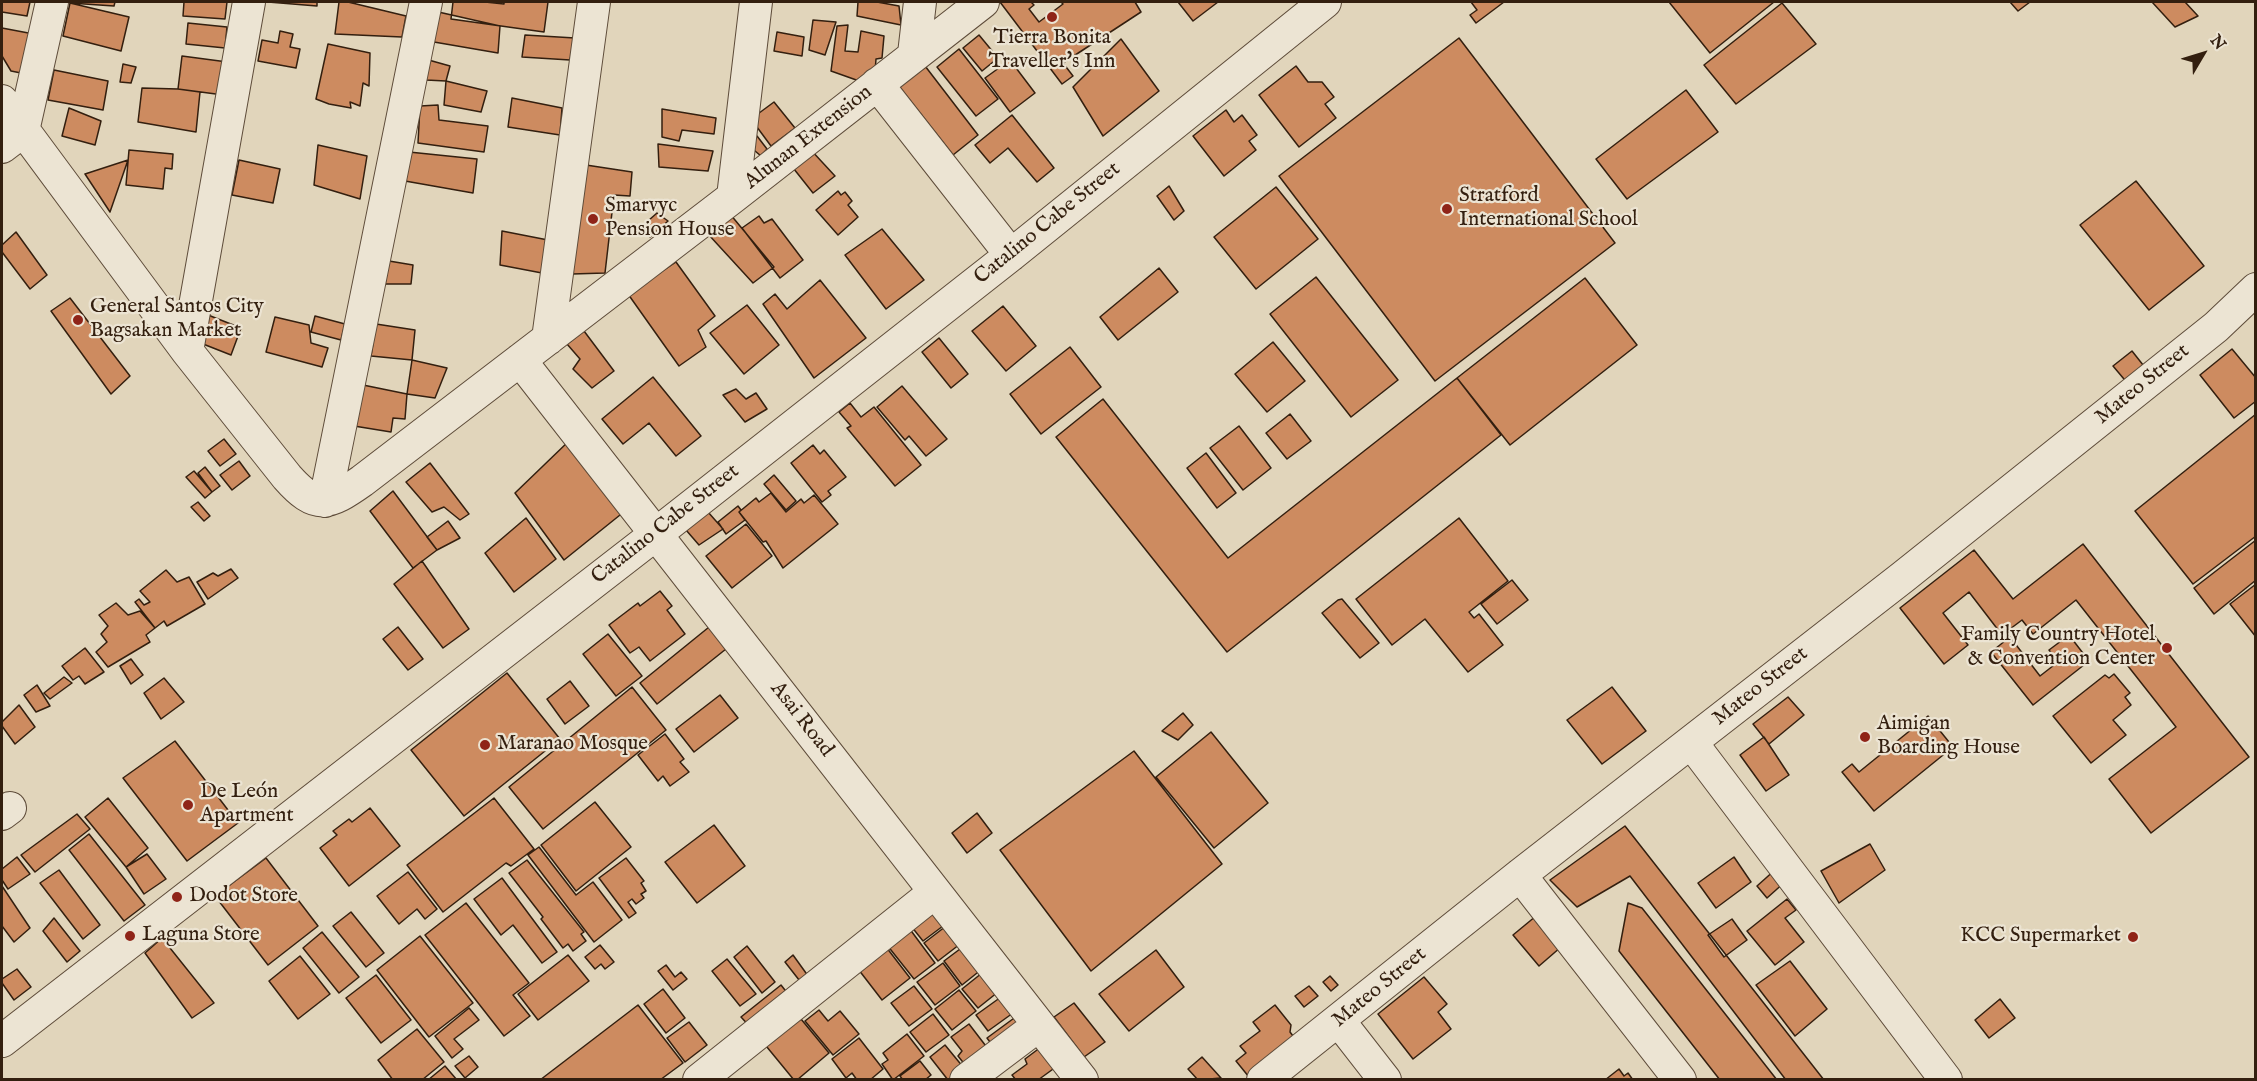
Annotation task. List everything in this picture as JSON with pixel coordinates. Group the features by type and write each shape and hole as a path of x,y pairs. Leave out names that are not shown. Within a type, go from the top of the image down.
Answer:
{"street":[{"path":"12,139 52,2"},
{"path":"188,351 249,2"},
{"path":"2,100 12,139 188,351 301,492 312,499 325,501 426,2"},
{"path":"548,339 594,2"},
{"path":"733,197 756,2"},
{"path":"914,54 920,2"},
{"name":"Alunan Extension","path":"325,501 336,499 355,486 733,197 983,2"},
{"name":"Catalino Cabe Street","path":"2,1041 656,534 1011,255 1325,2"},
{"path":"877,84 1011,255"},
{"name":"Mateo Street","path":"1263,1080 1520,875 1903,577 2224,320 2256,289"},
{"name":"Asai Road","path":"520,360 1082,1080"},
{"path":"1691,742 1946,1080"},
{"path":"1520,875 1680,1080"},
{"path":"699,1080 935,892"},
{"path":"1339,1021 1385,1080"},
{"path":"966,1080 1039,1025"}],"building":[{"path":"2,2 30,2 27,16 2,12"},
{"path":"70,2 115,2 114,6"},
{"path":"184,2 227,2 225,19 183,16"},
{"path":"268,2 317,2 317,6"},
{"path":"339,2 348,2 406,16 402,37 335,34"},
{"path":"453,2 504,4 504,2 548,2 544,32 451,19"},
{"path":"858,2 877,2 899,6 901,25 857,16"},
{"path":"1000,2 1031,2 1034,5 1029,9 1039,22 1063,4 1061,2 1135,2 1141,12 1063,63 1073,76 1062,84"},
{"path":"1178,2 1218,2 1193,21"},
{"path":"1471,2 1504,2 1476,23 1470,15 1477,10"},
{"path":"1669,2 1774,2 1710,53"},
{"path":"2010,2 2030,2 2018,11"},
{"path":"2152,2 2185,2 2198,16 2175,27"},
{"path":"70,3 129,17 121,51 63,36"},
{"path":"1782,3 1816,44 1736,104 1704,65"},
{"path":"434,11 500,26 498,53 434,42"},
{"path":"813,20 836,22 825,55 809,50"},
{"path":"188,23 227,27 225,48 186,44"},
{"path":"848,25 845,51 858,52 861,31 884,36 882,58 876,59 875,72 862,82 831,71 837,26"},
{"path":"2,28 39,35 31,75 11,71 2,56"},
{"path":"280,31 293,34 290,47 300,49 296,68 258,61 262,40 278,43"},
{"path":"777,32 804,37 802,56 774,51"},
{"path":"525,35 575,38 570,60 522,57"},
{"path":"979,35 998,58 982,71 963,48"},
{"name":"Stratford International School","path":"1459,38 1615,243 1435,381 1279,176"},
{"path":"1121,39 1159,91 1103,136 1073,87"},
{"path":"328,44 370,53 369,86 363,83 360,106 350,102 351,108 316,99"},
{"path":"959,49 998,99 976,116 937,67"},
{"path":"182,56 235,63 231,96 178,89"},
{"path":"425,59 450,66 446,81 426,80"},
{"path":"1010,60 1035,93 1010,112 985,78"},
{"path":"922,62 978,135 953,155 897,84"},
{"path":"123,64 136,67 131,83 120,82"},
{"path":"1296,66 1308,82 1322,82 1334,97 1325,104 1336,118 1299,147 1259,95"},
{"path":"54,70 108,81 103,110 48,100"},
{"path":"446,81 487,91 481,112 444,105"},
{"path":"142,88 200,92 196,132 138,122"},
{"path":"1686,90 1718,132 1627,199 1596,159"},
{"path":"512,98 562,108 560,135 508,127"},
{"path":"774,102 795,128 771,146 751,119"},
{"path":"438,105 439,120 488,126 484,152 418,143 420,106"},
{"path":"69,108 101,121 95,145 62,136"},
{"path":"662,109 716,118 714,134 682,130 679,141 662,137"},
{"path":"1226,110 1234,122 1242,115 1257,135 1249,141 1256,150 1224,176 1193,136"},
{"path":"1012,115 1054,168 1037,182 1008,148 990,163 975,145"},
{"path":"757,136 767,149 761,156 748,145"},
{"path":"658,144 713,151 708,171 659,167"},
{"path":"318,145 367,156 360,199 314,185"},
{"path":"810,149 835,176 813,193 790,164"},
{"path":"129,150 173,154 172,169 165,168 163,189 126,185"},
{"path":"409,152 477,159 473,193 405,181"},
{"path":"128,160 110,212 85,174"},
{"path":"239,160 280,169 273,203 232,195"},
{"path":"586,165 632,172 630,196 614,195 605,273 572,274"},
{"path":"2136,181 2204,266 2149,310 2080,225"},
{"path":"1169,186 1184,211 1174,220 1157,196"},
{"path":"1276,187 1318,239 1256,289 1214,237"},
{"path":"838,191 841,195 845,192 852,201 848,205 858,217 838,235 816,210"},
{"path":"657,213 668,221 650,237 640,228"},
{"path":"730,214 774,267 753,283 708,234"},
{"path":"759,216 764,223 772,219 803,260 780,278 742,228"},
{"path":"882,229 924,280 886,309 845,255"},
{"path":"502,231 548,240 542,273 500,265"},
{"path":"16,232 47,275 30,289 2,252 2,245"},
{"path":"389,261 413,265 411,284 385,284"},
{"path":"676,262 715,316 698,330 706,347 679,366 628,294"},
{"path":"1159,268 1178,292 1118,340 1100,317"},
{"path":"1316,277 1398,380 1351,417 1270,314"},
{"path":"1585,278 1637,345 1510,445 1457,378"},
{"path":"820,280 866,338 814,378 763,304 775,294 787,309"},
{"path":"70,298 130,376 111,394 51,311"},
{"path":"747,305 779,345 744,374 710,333"},
{"path":"1003,306 1036,346 1006,371 972,331"},
{"path":"208,315 241,328 231,355 198,342"},
{"path":"315,316 345,324 341,340 311,332"},
{"path":"275,317 309,325 311,343 328,348 322,367 266,352"},
{"path":"376,324 415,330 412,360 371,356"},
{"path":"584,331 614,371 592,388 573,369 580,359 567,344"},
{"path":"939,338 968,374 951,388 922,352"},
{"path":"1273,342 1305,381 1267,412 1235,374"},
{"path":"1070,347 1101,387 1041,434 1010,394"},
{"path":"2232,349 2256,378 2256,401 2234,418 2200,375"},
{"path":"2132,351 2147,370 2129,385 2113,366"},
{"path":"412,360 447,368 435,398 407,394"},
{"path":"653,377 701,436 676,456 649,423 623,444 602,419"},
{"path":"1457,378 1501,435 1227,652 1056,437 1103,399 1228,558"},
{"path":"363,385 407,394 405,419 393,418 391,432 354,426"},
{"path":"902,386 947,439 926,456 909,436 905,440 877,407"},
{"path":"736,389 746,399 756,393 767,409 745,422 723,395"},
{"path":"850,403 861,417 874,407 921,465 895,486 847,428 851,426 839,412"},
{"path":"1290,414 1311,441 1287,459 1266,433"},
{"path":"2256,414 2256,536 2193,584 2135,511"},
{"path":"1239,426 1271,468 1243,490 1210,448"},
{"path":"224,439 236,454 220,466 208,451"},
{"path":"571,439 621,505 620,515 564,560 515,493"},
{"path":"813,445 820,454 824,450 846,477 828,491 831,495 822,502 791,463"},
{"path":"1206,453 1236,493 1217,508 1187,468"},
{"path":"239,461 250,476 232,490 220,475"},
{"path":"430,463 469,514 460,520 444,507 432,512 406,482"},
{"path":"205,467 220,486 212,492 198,473"},
{"path":"194,471 212,492 205,498 186,477"},
{"path":"774,475 796,501 786,510 764,484"},
{"path":"393,491 437,550 413,568 370,511"},
{"path":"771,493 786,512 801,499 804,503 814,495 838,524 783,568 766,541 763,542 739,512 756,498 759,502"},
{"path":"198,502 210,516 204,521 191,507"},
{"path":"738,506 745,520 726,534 718,522"},
{"path":"708,512 723,529 699,545 686,530"},
{"path":"526,518 556,559 514,592 485,553"},
{"path":"1459,518 1508,581 1469,612 1474,618 1479,614 1503,645 1468,672 1425,619 1392,645 1356,599"},
{"path":"448,521 460,538 437,550 427,537"},
{"path":"746,524 772,556 732,588 706,556"},
{"path":"2256,540 2256,580 2214,614 2194,588"},
{"path":"2083,544 2249,757 2151,833 2109,779 2176,727 2076,600 2033,634 2022,620 2002,635 1969,592 1943,613 1968,645 1944,664 1900,608 1974,550 2013,599"},
{"path":"422,561 469,629 443,648 394,584"},
{"path":"231,569 238,578 208,599 197,582 213,573 218,576"},
{"path":"166,570 177,582 189,577 205,604 167,626 164,621 155,628 135,602 139,599 144,605 150,602 140,591"},
{"path":"1512,580 1528,600 1497,624 1481,604"},
{"path":"2256,584 2256,637 2230,604"},
{"path":"660,591 672,606 667,610 685,634 650,661 639,647 630,653 609,625 638,603 640,606"},
{"path":"1342,599 1379,643 1360,658 1322,613"},
{"path":"116,603 128,615 140,611 155,628 146,635 150,642 108,667 96,652 107,642 101,634 108,626 99,615"},
{"path":"714,623 731,645 657,704 640,683"},
{"path":"398,627 423,659 408,670 383,639"},
{"path":"608,634 642,676 616,696 583,654"},
{"path":"2069,635 2089,661 2033,705 1991,652 2010,637 2040,676 2058,662 2049,650"},
{"path":"85,648 104,672 85,684 79,676 73,680 62,666"},
{"path":"131,659 143,675 131,684 120,666"},
{"name":"Maranao Mosque","path":"507,673 560,739 464,816 411,750"},
{"path":"2114,674 2130,693 2125,697 2131,705 2113,720 2126,735 2091,763 2053,716 2105,675 2109,678"},
{"path":"64,677 72,683 50,699 44,693"},
{"path":"164,678 184,702 161,719 144,693"},
{"path":"570,681 589,706 565,724 547,699"},
{"path":"37,685 50,706 36,712 24,695"},
{"path":"632,687 666,730 543,829 509,787"},
{"path":"1612,687 1646,731 1602,764 1567,720"},
{"path":"720,695 738,718 694,752 676,729"},
{"path":"1788,697 1804,715 1769,744 1753,724"},
{"path":"19,705 35,727 15,744 2,726 2,722"},
{"path":"1183,713 1193,725 1178,740 1162,731"},
{"path":"1928,716 1953,747 1874,811 1842,772 1852,764 1859,772"},
{"path":"1211,732 1268,803 1214,848 1156,777"},
{"path":"665,734 684,759 680,762 689,772 670,786 663,776 658,781 638,755"},
{"path":"1764,737 1789,775 1766,791 1740,755"},
{"path":"175,741 238,823 187,861 123,778"},
{"path":"1134,751 1222,864 1091,971 1000,850"},
{"path":"108,798 148,848 126,867 85,817"},
{"path":"494,798 534,849 511,866 506,863 443,912 407,865"},
{"path":"595,802 631,847 576,891 541,845"},
{"path":"370,808 400,846 349,886 320,848 337,835 333,831 349,819 352,822"},
{"path":"977,813 992,833 967,853 952,833"},
{"path":"77,814 90,829 35,872 21,855"},
{"path":"714,825 745,866 697,903 665,862"},
{"path":"1625,826 1824,1080 1786,1080 1630,876 1577,907 1550,880"},
{"path":"89,834 145,905 124,921 69,850"},
{"path":"1870,844 1885,870 1839,903 1821,871"},
{"path":"539,847 576,895 593,882 622,920 594,942 528,855"},
{"path":"147,854 166,879 144,894 126,867"},
{"path":"17,857 30,874 8,889 2,880 2,869"},
{"path":"1734,857 1751,882 1716,908 1698,883"},
{"path":"266,858 318,926 268,965 215,896"},
{"path":"626,858 644,881 641,883 646,891 641,894 644,898 636,904 632,899 628,902 636,913 629,918 599,878"},
{"path":"527,860 584,932 581,934 586,941 573,951 568,944 563,948 541,919 543,917 509,873"},
{"path":"1776,869 1786,881 1767,898 1757,886"},
{"path":"59,870 100,925 83,939 40,883"},
{"path":"408,872 437,909 425,919 417,909 399,924 377,896"},
{"path":"502,878 557,952 542,963 513,925 501,935 474,899"},
{"path":"2,886 30,928 14,942 2,926"},
{"path":"1787,899 1796,910 1785,918 1804,942 1775,965 1747,931"},
{"path":"466,903 529,983 513,995 530,1016 504,1036 425,935"},
{"path":"1628,903 1642,908 1777,1080 1720,1080 1619,951"},
{"path":"934,907 947,923 923,941 911,926"},
{"path":"351,912 384,953 366,967 333,926"},
{"path":"1536,916 1561,947 1539,966 1513,935"},
{"path":"54,918 80,951 67,962 43,931"},
{"path":"1732,919 1747,940 1724,957 1708,935"},
{"path":"950,923 964,941 938,961 924,943"},
{"path":"909,928 935,963 914,979 887,945"},
{"path":"322,932 359,977 339,993 303,948"},
{"path":"420,936 473,1003 429,1037 377,970"},
{"path":"162,938 214,1003 192,1018 145,953"},
{"path":"883,943 910,978 882,1000 855,965"},
{"path":"600,945 614,962 605,969 601,964 595,969 585,957"},
{"path":"747,946 775,982 762,993 734,957"},
{"path":"964,946 982,969 962,985 944,961"},
{"path":"1156,950 1184,987 1129,1031 1099,994"},
{"path":"568,955 589,981 538,1020 518,994"},
{"path":"793,955 811,980 803,985 785,962"},
{"path":"300,956 330,994 298,1019 269,981"},
{"path":"727,959 756,994 740,1006 712,971"},
{"path":"1790,961 1827,1009 1795,1036 1756,985"},
{"path":"943,963 960,986 935,1005 917,982"},
{"path":"666,965 675,977 681,972 687,979 673,990 658,971"},
{"path":"17,969 31,987 14,1000 2,983 2,979"},
{"path":"987,969 1003,988 978,1008 962,989"},
{"path":"376,975 411,1020 381,1043 346,998"},
{"path":"1330,976 1338,985 1331,991 1323,982"},
{"path":"1424,977 1447,1004 1438,1012 1451,1029 1413,1059 1378,1014"},
{"path":"781,985 792,999 753,1030 741,1017"},
{"path":"914,986 932,1009 909,1026 891,1003"},
{"path":"1309,986 1318,996 1304,1007 1295,996"},
{"path":"663,989 685,1018 666,1033 644,1004"},
{"path":"959,990 976,1011 952,1030 935,1009"},
{"path":"1001,997 1013,1013 988,1031 976,1015"},
{"path":"2000,999 2015,1018 1989,1038 1975,1020"},
{"path":"1074,1003 1105,1042 1084,1057 1054,1017"},
{"path":"638,1005 683,1063 660,1080 540,1080"},
{"path":"1275,1005 1291,1025 1290,1032 1296,1040 1249,1077 1236,1061 1246,1053 1240,1046 1260,1031 1253,1022"},
{"path":"469,1008 479,1020 454,1039 463,1049 452,1058 435,1036"},
{"path":"819,1010 828,1021 840,1011 859,1034 833,1055 805,1021"},
{"path":"1021,1013 1033,1028 998,1053 987,1038"},
{"path":"933,1014 949,1035 926,1052 910,1032"},
{"path":"801,1019 829,1053 797,1080 794,1080 762,1041"},
{"path":"689,1022 707,1045 685,1062 667,1038"},
{"path":"969,1024 992,1054 970,1071 958,1056 962,1051 951,1037"},
{"path":"417,1029 444,1062 422,1080 393,1080 378,1060"},
{"path":"907,1034 924,1056 893,1080 882,1064 888,1060 883,1053"},
{"path":"859,1038 883,1069 870,1080 857,1080 852,1073 846,1078 832,1059"},
{"path":"1045,1044 1060,1064 1038,1080 1016,1080 1012,1075 1027,1064 1025,1059"},
{"path":"945,1045 968,1073 960,1080 948,1080 930,1057"},
{"path":"469,1056 478,1067 465,1078 455,1066"},
{"path":"1202,1057 1221,1078 1198,1080 1188,1069"},
{"path":"920,1061 931,1075 925,1080 903,1080 900,1076"},
{"path":"445,1066 457,1080 428,1080"},
{"path":"1619,1069 1624,1076 1628,1073 1633,1080 1605,1080"}],"place":[{"name":"Tierra Bonita Traveller's Inn","path":"1052,17"},
{"name":"Stratford International School","path":"1447,209"},
{"name":"Smarvyc Pension House","path":"593,219"},
{"name":"General Santos City Bagsakan Market","path":"78,320"},
{"name":"Family Country Hotel & Convention Center","path":"2167,648"},
{"name":"Aimigan Boarding House","path":"1865,737"},
{"name":"Maranao Mosque","path":"485,745"},
{"name":"De León Apartment","path":"188,805"},
{"name":"Dodot Store","path":"177,897"},
{"name":"Laguna Store","path":"130,936"},
{"name":"KCC Supermarket","path":"2133,937"}]}
